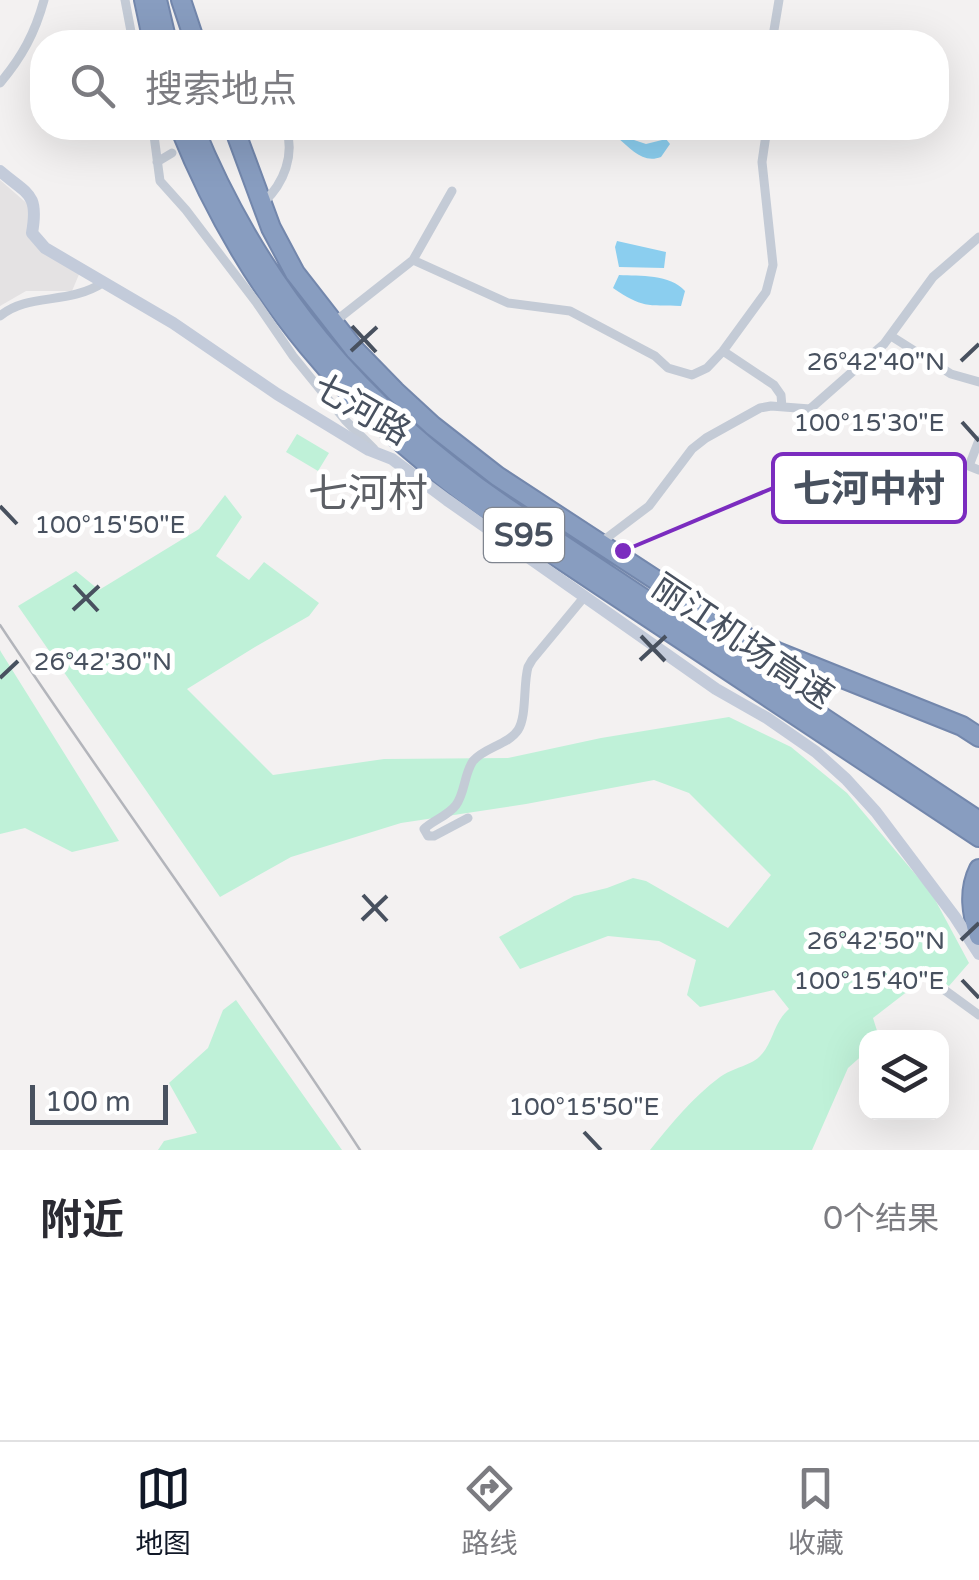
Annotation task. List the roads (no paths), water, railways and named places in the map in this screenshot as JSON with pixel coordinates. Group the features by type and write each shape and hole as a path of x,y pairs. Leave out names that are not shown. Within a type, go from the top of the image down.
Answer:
{"highway":[{"path":"144,0 150,30"},
{"path":"157,0 163,30"},
{"path":"181,0 191,30"},
{"name":"丽江机场高速","path":"185,140 216,207 266,292 317,359 391,435 496,517 979,831"},
{"name":"丽江机场高速","path":"206,140 233,213 288,299 346,372 400,426 504,506 979,831"},
{"path":"236,140 286,258 374,371 433,426 497,476 714,619 756,642 962,726 979,737"},
{"path":"979,869 972,894 979,936"}],"street":[{"path":"35,30 44,0"},
{"path":"125,0 131,30"},
{"path":"774,30 779,0"},
{"path":"0,83 30,39"},
{"path":"154,140 163,186 186,210 319,388 378,454"},
{"path":"262,204 287,166 290,140"},
{"path":"413,260 508,304 570,311 656,356 668,368 687,374 701,373 724,350 766,292 773,270 762,162 765,140"},
{"path":"157,162 172,153"},
{"name":"七河路","path":"0,170 34,202 32,233 45,248 173,323 277,394 369,450 392,459 716,689 768,718 828,762 876,812 979,954"},
{"path":"333,323 413,260 452,190"},
{"path":"600,543 649,506 699,443 767,406 810,409 892,336 933,277 979,237"},
{"path":"0,316 16,305 75,296 104,282"},
{"path":"892,336 952,374 979,382"},
{"path":"724,350 774,386 782,407"},
{"path":"979,440 969,466 979,470"},
{"path":"468,818 434,836 424,832 458,803 476,759 520,728 528,668 585,596"},
{"path":"939,986 979,1016"}],"water":[{"path":"620,140 646,144 667,140 670,144 655,159 638,154"},
{"path":"617,241 666,252 664,268 619,267"},
{"path":"619,275 654,277 679,285 685,291 681,306 652,305 631,299 613,288"}],"railway":[{"path":"0,625 360,1150"}],"place":[{"name":"七河中村","path":"623,551"}],"district":[{"name":"七河村","path":"368,493"}]}
